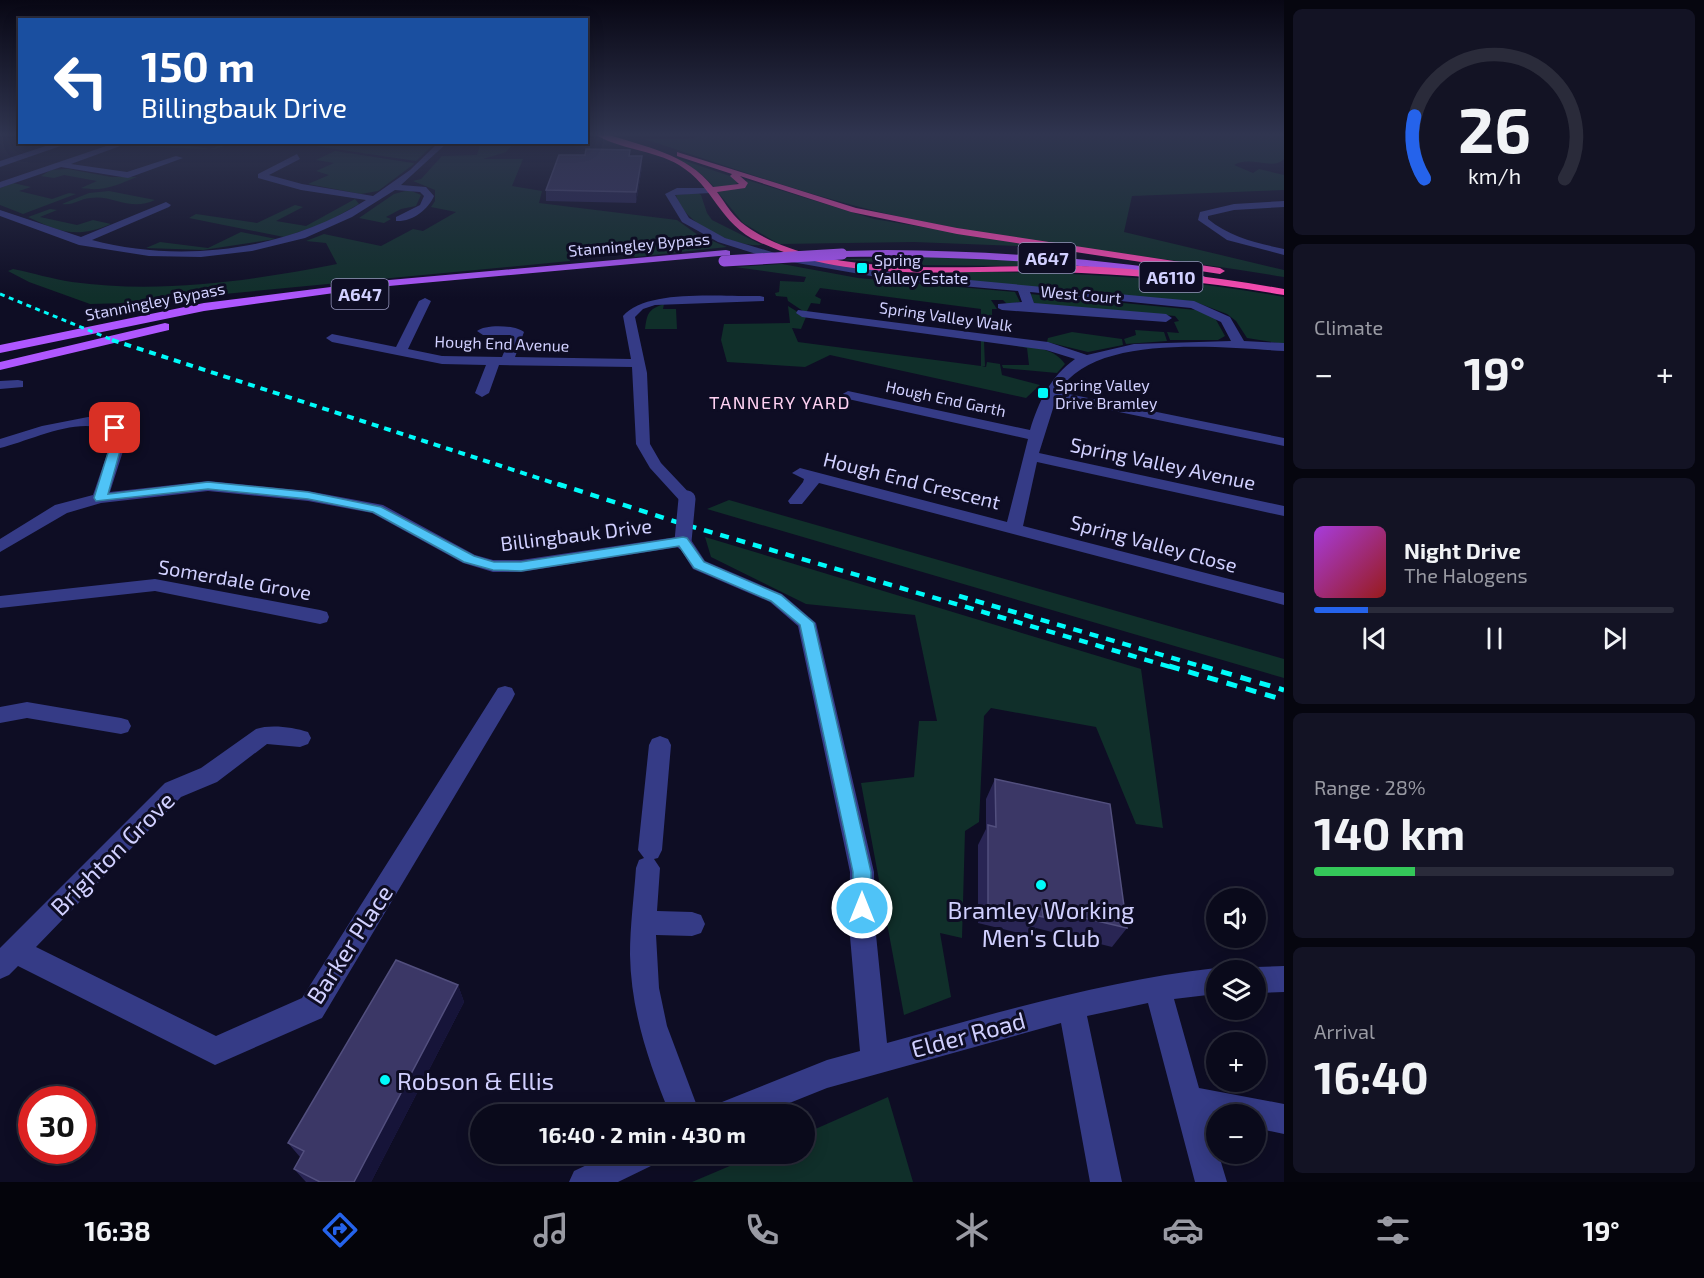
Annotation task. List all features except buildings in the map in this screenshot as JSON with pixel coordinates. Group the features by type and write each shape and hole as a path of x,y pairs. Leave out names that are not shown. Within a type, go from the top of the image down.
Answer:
{"highway":[{"name":"A6110","path":"710,190 721,189"},
{"name":"A6110","path":"786,189 854,210 957,231 1147,260"},
{"name":"A6110","path":"710,190 727,214 744,230 806,255 852,264 1091,270 1251,286"},
{"name":"Stanningley Bypass","path":"1147,260 1284,283"},
{"name":"Stanningley Bypass","path":"1251,286 1284,292"}],"main road":[{"name":"Stanningley Bypass","path":"0,349 204,307 378,284 725,257 839,250 984,248 1147,260"},
{"name":"Stanningley Bypass","path":"839,250 1009,255 1121,266 1251,286"},
{"name":"Stanningley Bypass","path":"0,355 258,307 445,285 725,257"},
{"name":"A647","path":"0,338 137,315 204,307"},
{"name":"A647","path":"0,366 258,307"}],"street":[{"path":"319,189 376,199"},
{"path":"0,213 23,224 79,242 150,254 235,251 312,233 356,213 390,189"},
{"path":"399,219 424,207 429,196 423,189"},
{"path":"710,190 677,191 670,194 671,201 679,215 702,231 736,246 833,270 1194,305 1226,320 1240,345"},
{"path":"1284,204 1234,207 1203,214 1203,220 1216,233 1256,247 1284,252"},
{"path":"79,242 166,205"},
{"name":"West Court","path":"1023,288 1029,306"},
{"path":"760,299 674,300 639,307 629,316 641,388 643,444 655,465 687,499 683,541 699,565 776,598 807,623 862,872 862,925 875,1060"},
{"path":"400,352 425,301"},
{"name":"West Court","path":"1002,306 1029,306 1166,318"},
{"name":"Spring Valley Walk","path":"802,313 1048,346 1084,358"},
{"path":"482,393 518,332 483,331"},
{"name":"Hough End Avenue","path":"332,338 442,360 637,363"},
{"path":"1014,528 1036,436 1052,394 1062,376 1084,358 1136,352 1162,344 1284,347"},
{"path":"0,385 18,384"},
{"path":"1052,394 1284,441"},
{"name":"Hough End Garth","path":"848,395 1036,436"},
{"path":"0,444 84,420 106,421 115,428 118,440 100,498"},
{"name":"Spring Valley Avenue","path":"1032,456 1284,511"},
{"name":"Hough End Crescent","path":"796,501 811,483 806,475 1014,528"},
{"name":"Billingbauk Drive","path":"0,547 61,509 100,498 208,486 308,495 377,509 469,559 493,566 521,566 683,541"},
{"name":"Spring Valley Close","path":"1014,528 1284,599"},
{"name":"Somerdale Grove","path":"0,602 155,585 320,617"},
{"name":"Barker Place","path":"8,958 215,1051 312,1008 505,694"},
{"path":"0,715 27,710 121,726"},
{"name":"Brighton Grove","path":"8,958 172,790 209,775 263,735 300,738"},
{"path":"660,745 649,859 644,967 650,1017 667,1074 681,1104"},
{"path":"645,923 692,924"},
{"path":"1266,980 1284,979"},
{"name":"Elder Road","path":"753,1104 827,1074 1071,1006 1157,988 1206,982"},
{"path":"1157,988 1211,1182"},
{"path":"1071,1006 1106,1182"},
{"path":"1188,1100 1284,1119"},
{"path":"585,1182 622,1164"}],"green space":[{"path":"0,189 25,189 19,191 52,199 69,193 76,194 23,214 0,205"},
{"path":"335,189 380,189 361,194"},
{"path":"433,189 542,191 539,203 677,220 698,235 727,247 635,257 632,253 569,258 570,261 129,303 90,304 29,282 8,271 13,269 65,281 138,287 205,284 271,276 337,264 326,243 306,241 324,234 381,246 413,229 423,231 456,212 431,207 435,201 435,190"},
{"path":"777,189 874,219 1020,243 1018,246 914,242 779,244 743,223 717,191"},
{"path":"797,189 1284,189 1132,196 1124,232 1284,270 1284,277 1000,236 906,218"},
{"path":"409,190 421,195 416,206 401,209 386,217 391,219 384,223 359,218 394,194"},
{"path":"109,191 155,200 129,204 98,197 62,204 89,193"},
{"path":"698,193 712,220 762,245 751,245 725,238 699,225 681,206 676,195"},
{"path":"355,199 359,204 325,223 284,237 189,218 196,214 257,223 295,205 303,207 276,221 306,226"},
{"path":"50,209 57,210 40,217 77,225 93,220 111,224 99,229 68,232 28,217"},
{"path":"241,232 276,239 203,250 146,248 160,242 208,248"},
{"path":"904,255 942,255 1105,267 909,265 840,259 904,258"},
{"path":"782,264 858,278 1015,292 1020,302 1007,304 1003,300 991,300 997,309 992,309 992,321 976,320 981,316 981,309 820,288 815,296 821,299 820,304 811,303 806,313 788,301 787,297 776,296 775,293 779,292 780,281 804,282 806,277 735,267"},
{"path":"937,272 1111,276 1198,284 1284,297 1284,344 1247,338 1236,321 1227,314 1198,303 894,274 938,274"},
{"path":"1030,294 1196,310 1215,318 1225,336 1218,340 1170,340 1167,332 1179,333 1174,322 1179,321 1175,316 1042,305 1034,303"},
{"path":"664,304 663,309 676,309 677,329 645,329 649,313"},
{"path":"788,306 806,317 801,329 792,328 798,342 981,366 981,340 984,341 985,366 982,366 986,367 987,362 1000,364 1002,375 1040,385 1026,398 830,355 805,367 727,362 721,340 724,324 790,323"},
{"path":"1135,330 1164,332 1167,341 1126,344 1124,339 1136,335"},
{"path":"1072,332 1122,339 1123,345 1088,352 1047,342 1048,338"},
{"path":"1012,345 1048,351 1055,354 1065,364 1057,373 1003,368 1002,365 1029,365 1027,348"},
{"path":"729,500 1284,659 1284,678 707,509"},
{"path":"705,537 1141,669 1163,828 1136,824 1096,727 991,708 984,716 979,822 965,831 962,938 940,933 951,997 904,1015 861,783 914,777 919,721 937,721 915,615 806,604 711,557"},
{"path":"888,1097 913,1182 692,1182 734,1164 815,1164 815,1129"}],"railway":[{"path":"0,294 115,341"},
{"path":"115,341 563,486"},
{"path":"558,484 683,524 1174,668"},
{"path":"959,596 1207,668"},
{"path":"1169,666 1284,700"},
{"path":"1202,666 1284,690"}],"place":[{"name":"Spring Valley Estate","path":"862,268"},
{"name":"Spring Valley Drive Bramley","path":"1043,393"},
{"name":"Bramley Working Men's Club","path":"1041,885"},
{"name":"Robson & Ellis","path":"385,1080"}],"district":[{"name":"TANNERY YARD","path":"780,402"}],"route":[{"path":"115,428 118,440 100,498 208,486 308,495 377,509 469,559 493,566 521,566 683,541 699,565 776,598 807,623 862,872 862,908"}]}
